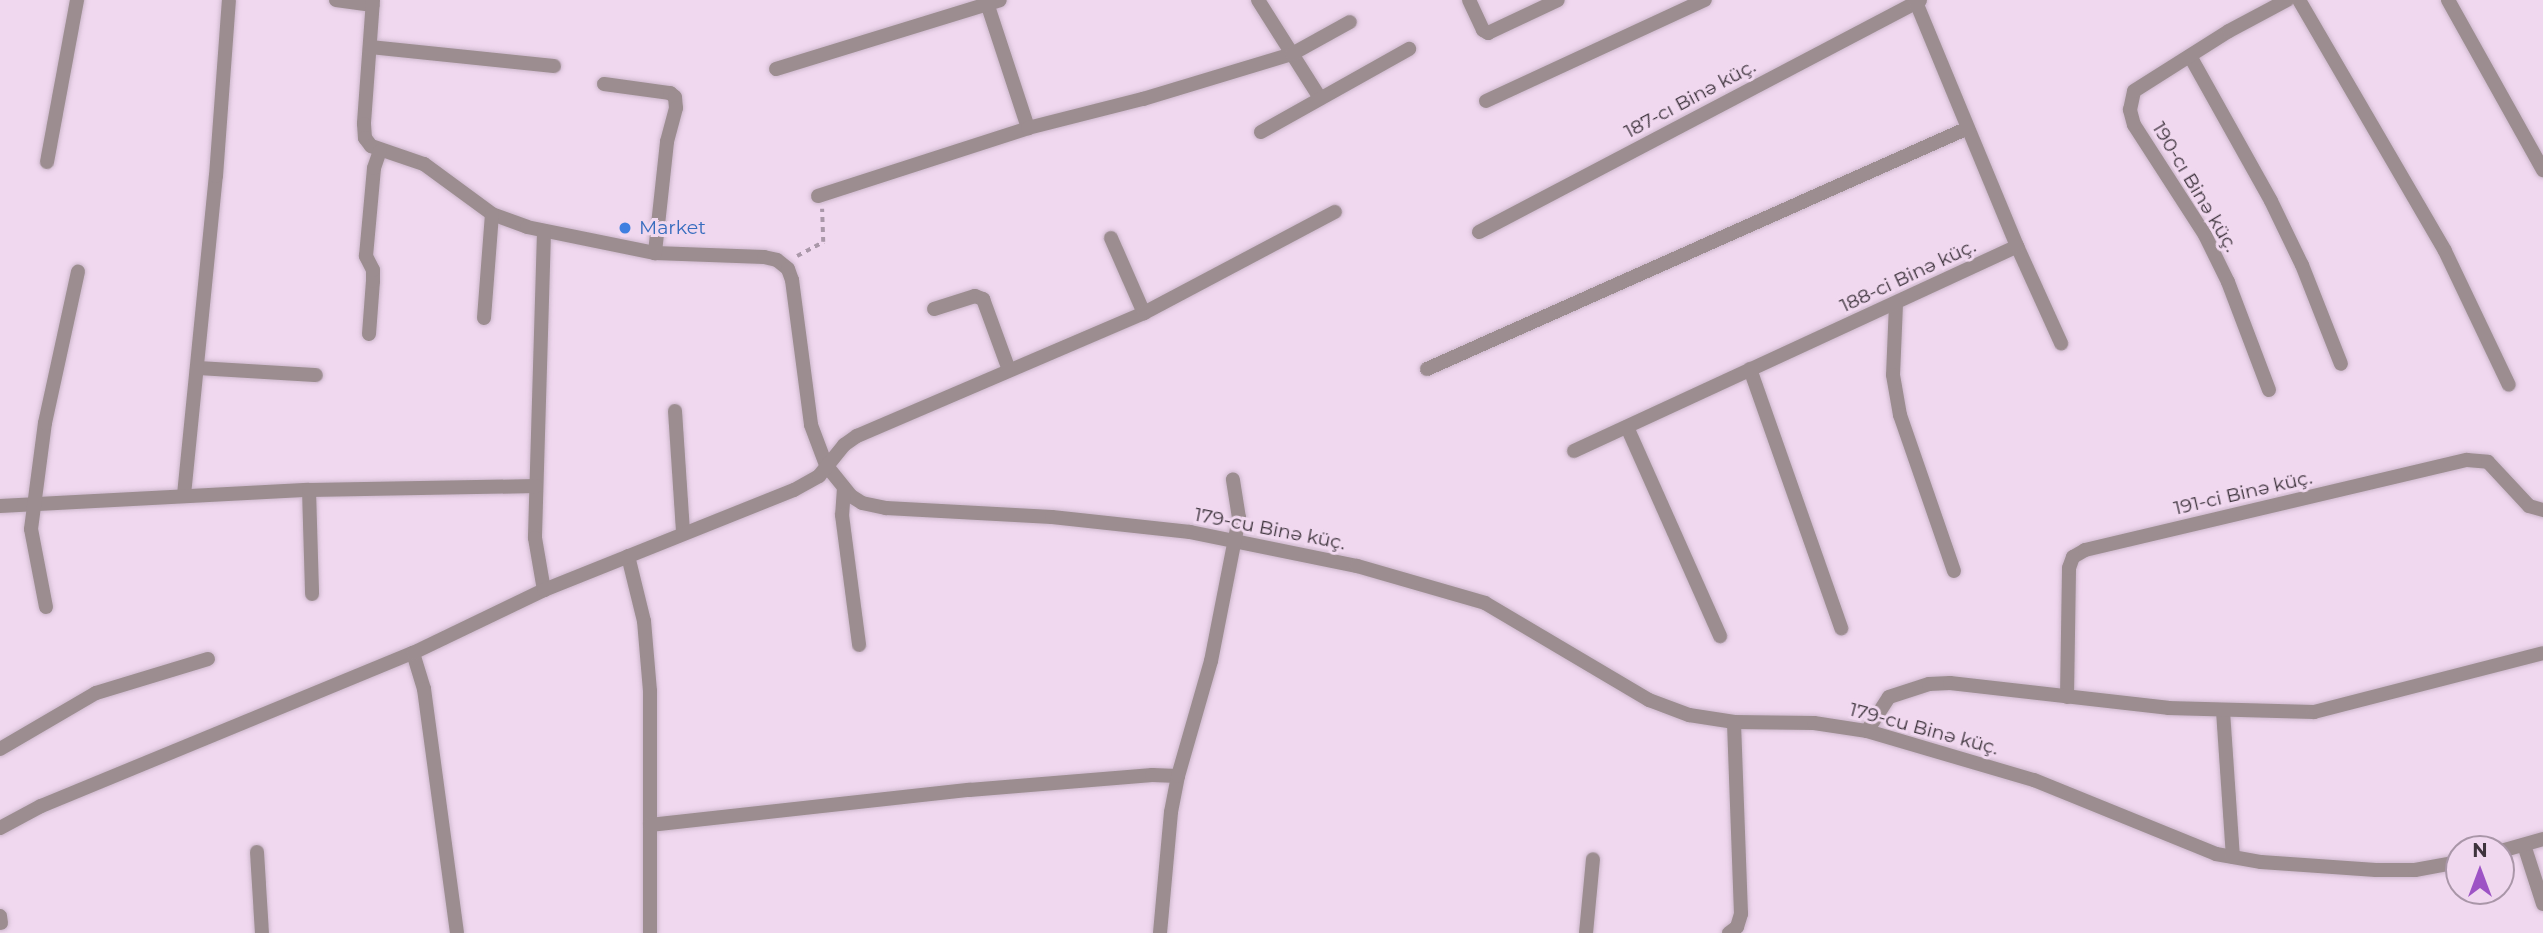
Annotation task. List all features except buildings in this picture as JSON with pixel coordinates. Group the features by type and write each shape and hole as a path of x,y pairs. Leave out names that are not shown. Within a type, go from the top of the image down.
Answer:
{"street":[{"path":"47,162 77,0"},
{"path":"184,495 229,0"},
{"path":"337,0 373,2 364,124 365,138 380,151 424,164 492,214 544,232 655,253 764,257 778,260 788,269"},
{"path":"1258,0 1320,98"},
{"path":"1469,0 1483,30 1488,33 1558,0"},
{"path":"1486,101 1705,0"},
{"name":"190-cı Binə küç.","path":"2269,390 2228,282 2205,235 2134,125 2130,110 2134,91 2287,0"},
{"path":"2299,0 2445,251 2509,385"},
{"path":"2448,0 2543,170"},
{"path":"776,69 991,1 1028,128"},
{"path":"1918,1 2017,246 2061,343"},
{"name":"187-cı Binə küç.","path":"1479,232 1918,1"},
{"path":"818,196 1028,128 1143,99 1292,54 1350,22"},
{"path":"370,47 554,66"},
{"path":"1261,132 1409,49"},
{"path":"2190,56 2271,201 2302,265 2341,364"},
{"path":"604,84 670,93 676,97 676,108 667,142 655,253"},
{"path":"1427,369 1968,128"},
{"path":"369,334 373,281 366,256 374,168 380,151"},
{"path":"0,828 41,806 413,653 544,590 794,490 819,476 844,445 857,436 1144,313 1335,212"},
{"path":"484,318 492,214"},
{"path":"544,232 536,486 536,538 544,590"},
{"path":"1111,238 1144,313"},
{"name":"188-ci Binə küç.","path":"1574,451 2017,246"},
{"name":"179-cu Binə küç.","path":"788,269 792,281 811,425 826,465 844,488 862,503 886,508 1052,517 1234,540 1357,566 1466,595 1485,603 1658,704 1689,715 1734,722 1814,723 1867,731 2034,780 2188,845 2233,857 2376,870 2415,870 2445,865"},
{"path":"46,607 31,529 45,423 78,272"},
{"path":"934,309 975,296 983,299 1009,370"},
{"path":"1896,304 1893,356 1898,404 1954,571"},
{"path":"197,368 316,375"},
{"path":"1750,369 1841,628"},
{"path":"675,411 683,533"},
{"path":"1627,426 1720,636"},
{"name":"191-ci Binə küç.","path":"2067,697 2069,568 2073,557 2085,550 2467,460 2488,462 2529,506 2543,510"},
{"path":"1160,933 1178,775 1211,662 1239,518 1233,479"},
{"path":"0,506 309,490 536,486"},
{"path":"844,488 842,515 859,645"},
{"path":"309,490 312,594"},
{"path":"628,556 644,621 650,691 650,933"},
{"path":"413,653 424,689 457,933"},
{"path":"1867,731 1881,705 1889,697 1929,684 1950,683 2223,711 2314,712 2543,653"},
{"path":"0,749 96,693 208,659"},
{"path":"2223,711 2233,857"},
{"path":"1729,933 1737,927 1741,914 1734,722"},
{"path":"650,825 982,789 1178,775"},
{"path":"2515,847 2543,839"},
{"path":"2524,845 2543,904"},
{"path":"257,852 262,933"},
{"path":"1586,933 1593,859"}],"path":[{"path":"788,269 800,253 823,242 824,220 818,196"}],"place":[{"name":"Market","path":"625,228"}]}
